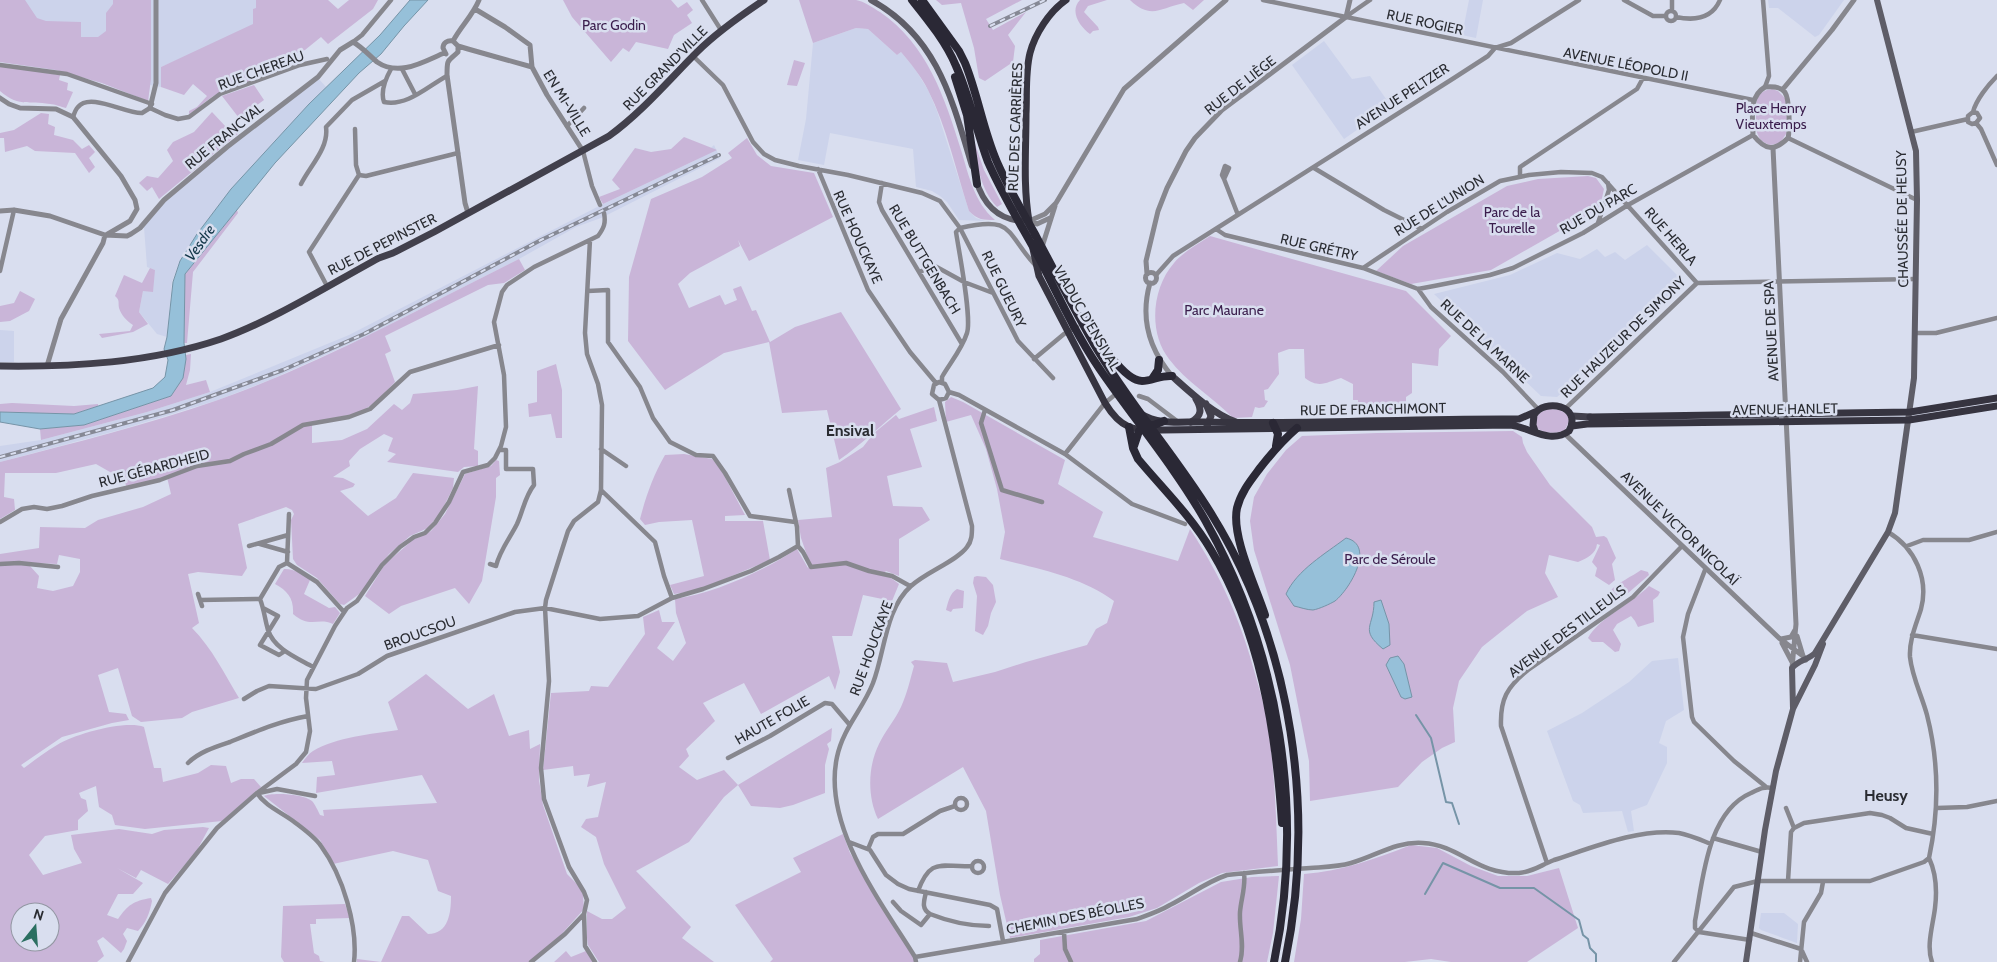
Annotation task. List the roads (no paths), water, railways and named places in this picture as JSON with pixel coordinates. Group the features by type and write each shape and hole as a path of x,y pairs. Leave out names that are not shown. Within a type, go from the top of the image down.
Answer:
{"highway":[{"path":"912,0 921,3 959,51 965,63 995,158 1011,198"},
{"name":"RUE DES CARRIÈRES","path":"1066,0 1055,10 1039,32 1028,61 1025,161 1026,206 1039,276 1105,402 1115,416 1129,427"},
{"path":"921,3 955,64 965,88 988,161 1011,198"},
{"path":"943,42 967,115 977,184"},
{"name":"VIADUC D’ENSIVAL","path":"1011,198 1056,273 1096,347 1191,489"},
{"name":"VIADUC D’ENSIVAL","path":"1011,198 1099,368 1191,489"},
{"name":"RUE DE FRANCHIMONT","path":"1029,221 1039,255 1077,327 1099,364 1119,392 1136,411 1144,416 1165,417 1178,422 1238,423 1297,428 1510,425 1535,431"},
{"path":"1056,273 1094,332 1130,378 1138,381 1163,375 1172,376"},
{"path":"1152,379 1158,370 1159,360"},
{"name":"AVENUE HANLET","path":"1572,426 1910,412 1997,398"},
{"path":"1550,406 1565,409 1572,416 1572,426 1565,434 1548,436 1535,431 1533,422 1536,411 1550,406"},
{"name":"AVENUE HANLET","path":"1590,418 1909,420 1997,406"},
{"name":"RUE DE FRANCHIMONT","path":"1139,431 1519,419 1536,411"},
{"path":"1133,448 1139,431 1144,424 1154,425 1165,417"},
{"path":"1272,453 1279,438 1275,426"},
{"path":"1129,427 1133,448 1138,459 1180,506 1211,550 1225,575 1244,621 1258,666 1271,722 1279,778 1287,866"},
{"path":"1129,427 1139,431"},
{"path":"1285,962 1296,895 1300,774 1292,710 1278,655 1240,542 1237,508 1247,485 1272,453 1297,428"},
{"path":"1191,489 1229,544 1247,583 1268,640 1279,678 1288,721 1298,803"},
{"path":"1191,489 1215,538 1246,610 1266,669 1279,728 1286,782 1287,866 1282,918 1274,962"}],"main road":[{"name":"RUE GRAND'VILLE","path":"583,151 609,136 631,120 721,30 764,0"},
{"path":"871,0 905,24 928,50 946,85 977,184 984,199 998,214 1010,220 1029,221"},
{"name":"CHAUSSÉE DE HEUSY","path":"1825,638 1888,532 1898,497 1914,378 1916,333 1916,152 1877,0"},
{"name":"RUE DE PEPINSTER","path":"0,366 82,365 163,354 220,339 253,326 379,258 434,232 583,151"},
{"path":"1172,376 1206,404 1226,418 1238,423"},
{"path":"1191,422 1198,417 1201,411 1194,394"},
{"path":"1199,430 1210,422 1211,413 1206,404"},
{"name":"AVENUE HANLET","path":"1572,416 1590,418"},
{"path":"1793,709 1792,668 1807,657 1825,638"},
{"path":"1746,962 1772,788 1793,709 1818,658 1825,638"},
{"path":"1807,657 1808,678"},
{"path":"1792,668 1798,678 1808,678"}],"street":[{"path":"73,117 78,107 87,102 101,103 137,113 146,111 151,106 156,83 156,0"},
{"path":"391,0 355,43 378,62 391,69 413,66 444,53 450,56 456,54 458,46 453,41"},
{"path":"453,41 460,26 475,9 479,0"},
{"path":"702,0 721,30"},
{"path":"1029,221 1042,216 1056,203 1124,89 1226,0"},
{"name":"RUE ROGIER","path":"1262,0 1495,48"},
{"path":"1346,17 1350,0"},
{"name":"RUE DE LIÈGE","path":"1148,274 1146,261 1158,211 1167,188 1186,151 1195,138 1222,110 1370,0"},
{"name":"AVENUE PELTZER","path":"1156,276 1173,256 1488,56 1495,48 1511,43 1579,0"},
{"path":"1624,0 1653,16 1666,16"},
{"path":"1672,0 1672,10 1676,13 1676,17"},
{"path":"1666,16 1670,21 1676,17 1706,16 1715,10 1720,0"},
{"path":"1763,0 1769,76 1764,87 1758,91 1753,100 1753,135 1764,146 1773,148 1782,144 1788,138 1789,100 1779,87 1764,87"},
{"path":"1783,90 1854,0"},
{"name":"EN MI-VILLE","path":"475,9 506,27 531,48 532,67 583,151"},
{"path":"1666,16 1667,12 1672,10"},
{"path":"444,53 444,44 448,41 453,41"},
{"name":"RUE FRANCVAL","path":"105,235 127,236 140,228 164,200 227,146 318,77 340,50 355,43"},
{"name":"EN MI-VILLE","path":"458,46 532,67"},
{"name":"AVENUE LÉOPOLD II","path":"1495,48 1753,100"},
{"path":"450,56 447,65 448,88 465,203 468,212"},
{"name":"RUE GUEURY","path":"693,56 723,85 749,134 764,154 776,160 882,183 934,197 946,208 960,228 1012,333 1053,378"},
{"name":"RUE CHEREAU","path":"0,65 67,74 151,106 178,119 189,117 220,94 300,66 327,59"},
{"path":"402,68 415,94"},
{"path":"391,69 385,81 383,98 384,102 393,104 402,102 447,76"},
{"path":"1968,120 1969,114 1974,110 1991,82 1997,76"},
{"path":"1520,177 1520,167 1637,89 1643,78"},
{"path":"301,184 323,147 327,136 326,127 352,100 385,81"},
{"path":"0,98 20,108 56,109 73,117 121,176 135,200 137,209 130,221 105,235 103,243 61,319 47,366"},
{"path":"568,126 584,108"},
{"path":"1974,110 1980,118 1976,123"},
{"path":"1912,132 1968,120"},
{"path":"1968,120 1972,124 1976,123 1981,129 1995,155 1997,165"},
{"path":"327,286 309,252 359,175 356,165 355,129"},
{"name":"RUE DU PARC","path":"1418,288 1490,275 1513,268 1583,233 1628,205 1753,135"},
{"path":"1788,138 1917,200"},
{"name":"AVENUE DE SPA","path":"1773,148 1796,624 1792,668"},
{"path":"583,151 592,186 600,205"},
{"path":"359,175 366,176 458,153"},
{"path":"1314,168 1422,229"},
{"name":"RUE HOUCKAYE","path":"818,169 868,290 910,352 939,382"},
{"name":"RUE HERLA","path":"1520,177 1561,172 1592,173 1602,177 1697,283"},
{"name":"RUE DE L'UNION","path":"1363,268 1469,198 1500,181 1520,177"},
{"path":"1224,179 1238,216"},
{"path":"1598,223 1609,190 1608,182"},
{"name":"RUE BUTTGENBACH","path":"882,183 880,206 962,344"},
{"path":"1039,255 1056,203"},
{"path":"1026,206 1035,215 1042,216"},
{"path":"0,211 14,210 50,216 105,235"},
{"path":"0,271 14,210"},
{"path":"128,962 165,893 217,828 256,794 296,764 306,752 310,731 306,688 313,667 344,612 357,601 382,565 400,547 425,532 435,523 449,502 463,472 488,465 495,458 506,427 507,403 494,322 502,292 507,285 554,256 598,236 604,229 606,222 604,213"},
{"path":"1029,221 1037,224 1051,218"},
{"path":"939,382 948,386 949,392 946,398 939,400 932,394 932,388 939,382 968,332 964,282 953,220"},
{"path":"956,232 960,228 993,223 1000,225 1012,233 1036,266"},
{"name":"RUE GRÉTRY","path":"1216,229 1225,235 1363,268 1418,288"},
{"path":"590,240 585,334 587,354 598,384 602,404 601,490 598,502 574,521 568,531 545,608 549,681 541,768 544,799 568,867 584,892 586,900 584,914 585,946 595,962"},
{"path":"920,272 933,265 964,282 993,294"},
{"path":"1150,273 1156,276 1156,280 1150,283 1146,278 1150,273"},
{"path":"1697,283 1916,279"},
{"path":"1150,283 1147,317 1151,343 1159,360 1172,376"},
{"name":"RUE HAUZEUR DE SIMONY","path":"1565,409 1697,283"},
{"name":"RUE DE LA MARNE","path":"1418,288 1431,307 1509,378 1536,411"},
{"path":"588,291 608,290 608,342 640,387 653,418 670,442 696,455 713,456 750,516 795,522"},
{"path":"1916,333 1936,333 1997,318"},
{"path":"1034,359 1077,327"},
{"name":"RUE GÉRARDHEID","path":"0,522 22,509 34,507 47,509 62,506 92,496 160,480 197,466 230,461 271,444 303,425 349,418 370,409 410,372 499,345"},
{"path":"949,392 959,395 1065,454 1132,504 1185,524"},
{"path":"1065,454 1105,402 1119,392"},
{"path":"1139,396 1148,399 1165,417"},
{"name":"RUE HOUCKAYE","path":"916,959 863,872 849,842 837,802 835,776 837,758 849,724 861,707 873,683 896,607 910,586 966,549 972,537 972,526 939,400"},
{"path":"986,410 981,423 1002,490 1042,502"},
{"name":"AVENUE VICTOR NICOLAÏ","path":"1565,434 1779,638"},
{"path":"490,564 496,566 498,557 517,524 529,491 534,484 533,469 506,469 506,450 500,448"},
{"path":"602,450 626,466"},
{"path":"601,490 655,542 669,599"},
{"path":"789,490 797,527 798,546 811,567 846,562 869,571 892,576 910,586"},
{"path":"287,563 289,514"},
{"path":"1888,532 1907,546 1922,579 1924,594 1912,635 1910,656 1933,742 1937,808 1929,858 1933,867 1936,905 1929,950 1932,962"},
{"path":"1907,546 1923,540 1970,540 1997,532"},
{"path":"249,546 288,535"},
{"path":"259,544 288,552"},
{"name":"BROUCSOU","path":"244,699 257,690 269,686 316,689 358,674 387,656 515,612 545,608 600,619 638,616 669,599 703,589 751,571 798,546"},
{"name":"AVENUE DES TILLEULS","path":"1547,862 1501,726 1502,704 1505,695 1517,678 1633,597 1682,546"},
{"path":"0,564 19,563 58,567"},
{"path":"287,563 317,582 344,612"},
{"path":"287,563 279,567 260,599 268,632 275,642 286,651 313,667"},
{"path":"1706,570 1688,614 1682,637 1692,717 1694,722 1734,761 1765,786 1772,788"},
{"path":"198,594 202,606"},
{"path":"200,600 260,599"},
{"path":"263,608 278,616 260,644 279,655 286,651"},
{"path":"1779,638 1784,639 1791,636 1796,624"},
{"name":"AVENUE DE SPA","path":"1796,633 1807,657"},
{"path":"1912,635 1997,649"},
{"path":"1779,638 1794,650 1807,657"},
{"path":"1779,638 1792,668"},
{"name":"HAUTE FOLIE","path":"728,758 770,736 824,703 832,704 849,724"},
{"path":"188,763 207,751 279,721 308,716"},
{"path":"1765,786 1738,801 1722,819 1712,841 1695,928 1699,932 1750,936 1801,949"},
{"path":"256,794 277,789 315,796"},
{"path":"256,794 293,820 320,845 329,859 346,896 356,951 354,962"},
{"path":"1937,808 1967,807 1997,801"},
{"path":"868,848 873,837 878,834 903,834 940,811 955,806"},
{"path":"1786,808 1794,828"},
{"path":"1788,881 1791,832 1794,828 1804,823 1870,813 1890,818 1906,828 1933,834"},
{"name":"CHEMIN DES BÉOLLES","path":"916,959 1003,941 1137,919 1170,906 1213,880 1227,875 1350,864 1395,846 1414,843 1433,844 1444,847 1477,865 1504,873 1536,870 1547,862 1632,836 1655,832 1684,834 1762,852"},
{"path":"849,842 868,848 874,854 886,875 898,884 918,891 993,906 997,909 1003,941"},
{"path":"1674,962 1734,888 1758,881 1870,881 1924,862 1929,858"},
{"path":"918,891 926,874 934,868 941,865 972,866"},
{"path":"1240,962 1243,952 1240,915 1246,880 1244,873"},
{"path":"1800,962 1804,922 1821,893 1823,882"},
{"path":"926,892 924,907 926,912 956,923 972,926 989,926"},
{"path":"894,902 901,911 921,925 930,914"},
{"path":"531,962 565,934 584,914"},
{"path":"1064,932 1063,943 1072,962"},
{"path":"1801,949 1807,962"}],"water":[{"name":"Vesdre","path":"410,0 428,0 381,54 359,73 275,163 185,274 184,343 186,359 183,378 171,396 84,425 40,429 0,422 0,412 74,414 153,388 165,377 168,360 164,349 173,282 180,261 197,234 231,189 309,104 380,35"},
{"path":"1346,538 1355,542 1359,549 1360,558 1353,578 1341,595 1335,601 1318,609 1311,610 1294,606 1286,594 1297,577 1312,563"},
{"path":"1381,600 1389,624 1390,645 1383,649 1371,637 1370,632 1374,602"},
{"path":"1398,656 1404,664 1412,697 1405,699 1401,697 1386,665 1390,658"}],"waterway":[{"path":"1416,715 1431,738 1446,802 1452,803 1459,824"},
{"path":"1425,894 1443,863 1500,888 1534,888 1579,920 1583,935 1588,939 1590,948 1596,954 1596,962"}],"railway":[{"path":"990,26 1045,0"},
{"path":"0,457 173,410 283,370 364,334 541,240 719,155"}],"district":[{"name":"Ensival","path":"850,430"},
{"name":"Heusy","path":"1886,795"}],"park label":[{"name":"Parc Godin","path":"614,25"},
{"name":"Place Henry Vieuxtemps","path":"1771,116"},
{"name":"Parc de la Tourelle","path":"1512,220"},
{"name":"Parc Maurane","path":"1224,310"},
{"name":"Parc de Séroule","path":"1390,559"}]}
